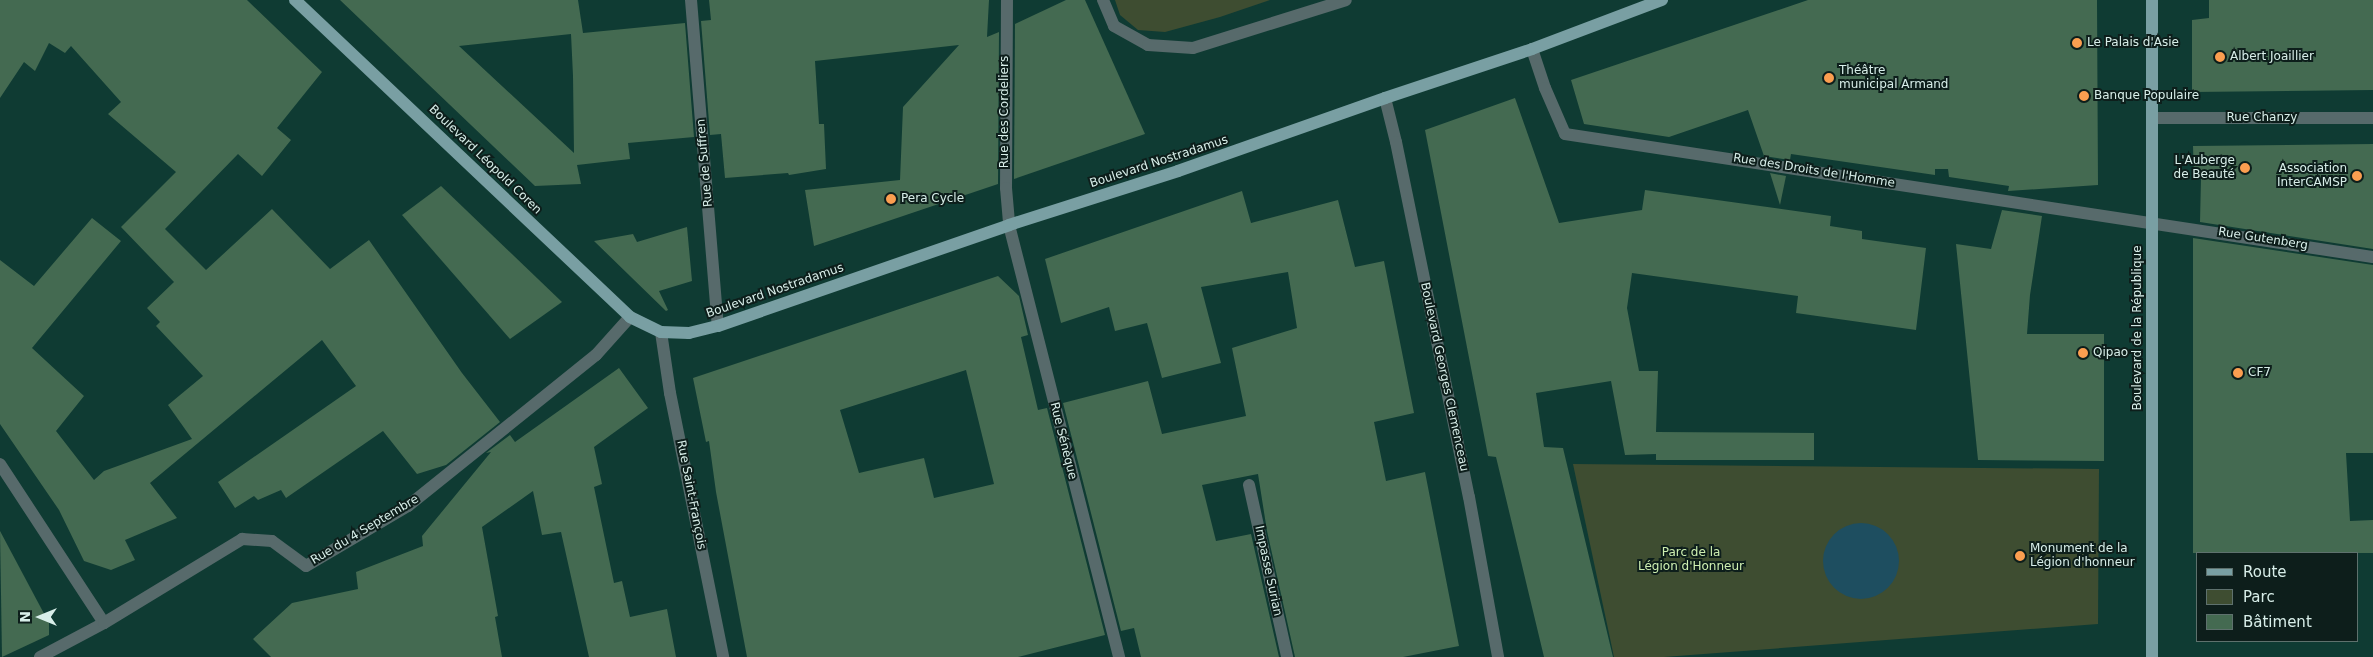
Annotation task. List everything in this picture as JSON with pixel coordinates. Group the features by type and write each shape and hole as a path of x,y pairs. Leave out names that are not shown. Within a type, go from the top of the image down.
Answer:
{"main road":[{"name":"Boulevard Léopold Coren","path":"295,0 630,317 661,332"},
{"name":"Boulevard Nostradamus","path":"661,332 689,333 718,326 1009,225 1178,171 1385,98 1532,50 1662,0"},
{"name":"Boulevard de la République","path":"2152,0 2152,657"}],"street":[{"name":"Rue de Suffren","path":"692,0 718,326"},
{"name":"Rue des Cordeliers","path":"1007,0 1006,188 1009,225"},
{"path":"1103,0 1114,26 1148,46 1193,48 1346,0"},
{"name":"Rue des Droits de l'Homme","path":"1532,50 1545,88 1565,134 2152,222"},
{"name":"Boulevard Georges Clemenceau","path":"1385,98 1396,142 1469,497 1498,657"},
{"name":"Rue Chanzy","path":"2152,118 2373,118"},
{"name":"Rue Gutenberg","path":"2152,222 2373,257"},
{"name":"Rue Sénèque","path":"1009,225 1119,657"},
{"name":"Rue du 4 Septembre","path":"104,623 242,539 272,541 306,566 324,556 408,506 596,355 630,317"},
{"name":"Rue Saint-François","path":"661,332 670,393 723,657"},
{"path":"0,464 104,623 40,657"},
{"name":"Impasse Surian","path":"1249,486 1286,657"}],"green space":[{"path":"1115,0 1270,0 1220,17 1165,32 1138,30 1120,15"},
{"name":"Parc de la Légion d'Honneur","path":"1573,464 2099,469 2098,624 1664,657 1614,657"}],"water":[{"path":"1861,523 1875,526 1888,534 1896,547 1899,561 1896,575 1888,588 1875,596 1861,599 1847,596 1834,588 1826,575 1823,561 1826,547 1834,534 1847,526"}],"building":[{"path":"0,0 247,0 322,72 277,128 291,140 262,176 238,154 165,229 206,270 272,209 330,269 369,240 462,373 500,422 446,465 417,474 383,431 286,498 281,490 258,500 254,496 235,508 218,482 356,386 322,340 150,483 177,518 125,540 135,560 111,570 84,561 59,510 0,424 0,260 34,286 92,218 121,241 32,348 84,396 56,431 94,480 104,471 192,439 168,405 203,376 156,326 160,322 147,308 174,282 121,227 176,172 108,114 121,102 71,46 65,53 49,43 35,71 24,62 0,98"},
{"path":"340,0 578,0 583,33 685,23 694,137 628,143 630,159 577,165 581,184 535,186","holes":["571,34 574,153 459,46"]},
{"path":"709,0 989,0 987,37 999,32 998,184 814,246 805,190 900,180 903,107 959,45 815,61 819,124 824,124 826,169 789,175 788,173 725,178 721,134 710,135 701,21 711,20"},
{"path":"1066,0 1085,0 1145,134 1014,179 1015,24"},
{"path":"1808,0 2097,0 2098,185 2008,191 2009,186 1949,177 1948,169 1935,169 1935,175 1791,154 1790,160 1764,156 1748,110 1669,137 1584,124 1571,80"},
{"path":"2209,0 2373,0 2373,90 2192,92 2192,20 2209,18"},
{"path":"1515,98 1559,223 1642,210 1645,190 1831,216 1830,226 1862,231 1862,239 1926,248 1916,330 1796,313 1798,296 1632,273 1627,308 1639,371 1658,371 1656,432 1814,433 1814,460 1656,460 1656,454 1625,455 1611,381 1536,393 1544,447 1563,448 1613,657 1544,657 1496,457 1488,456 1425,130"},
{"path":"2373,144 2373,249 2200,222 2201,178 2194,178 2193,146"},
{"path":"1770,173 1786,176 1780,205"},
{"path":"441,186 562,302 510,339 402,215"},
{"path":"1242,191 1251,223 1338,200 1355,267 1384,261 1414,413 1374,422 1386,481 1425,472 1459,646 1403,657 1295,657 1267,531 1258,474 1202,485 1216,541 1251,534 1279,657 1141,657 1134,628 1121,631 1063,403 1148,381 1162,434 1246,416 1232,348 1297,328 1288,272 1201,287 1221,363 1162,378 1147,323 1115,331 1109,307 1061,323 1045,259"},
{"path":"2002,210 2042,216 2030,295 2027,334 2104,334 2104,461 1978,460 1956,244 1991,249"},
{"path":"687,227 692,281 659,291 668,310 666,311 594,241 633,234 637,242"},
{"path":"2193,238 2373,265 2373,453 2346,453 2350,521 2373,520 2373,553 2193,553"},
{"path":"998,276 1019,296 1028,335 1021,337 1038,410 1047,408 1105,635 1018,657 747,657 716,492 709,441 706,442 693,378","holes":["966,370 994,484 934,498 924,458 859,473 840,410"]},
{"path":"619,368 648,408 594,447 602,484 594,487 614,583 622,581 630,617 667,609 676,657 589,657 561,532 542,535 533,491 482,527 498,616 495,617 502,657 271,657 253,639 292,603 358,589 356,572 423,546 422,536 491,452 486,453 510,435 515,442"},
{"path":"0,531 49,623 49,635 2,657"}],"place":[{"name":"Le Palais d'Asie","path":"2077,43"},
{"name":"Albert Joaillier","path":"2220,57"},
{"name":"Théâtre municipal Armand","path":"1829,78"},
{"name":"Banque Populaire","path":"2084,96"},
{"name":"L'Auberge de Beauté","path":"2245,168"},
{"name":"Association InterCAMSP","path":"2357,176"},
{"name":"Pera Cycle","path":"891,199"},
{"name":"Qipao","path":"2083,353"},
{"name":"CF7","path":"2238,373"},
{"name":"Monument de la Légion d'honneur","path":"2020,556"}]}
